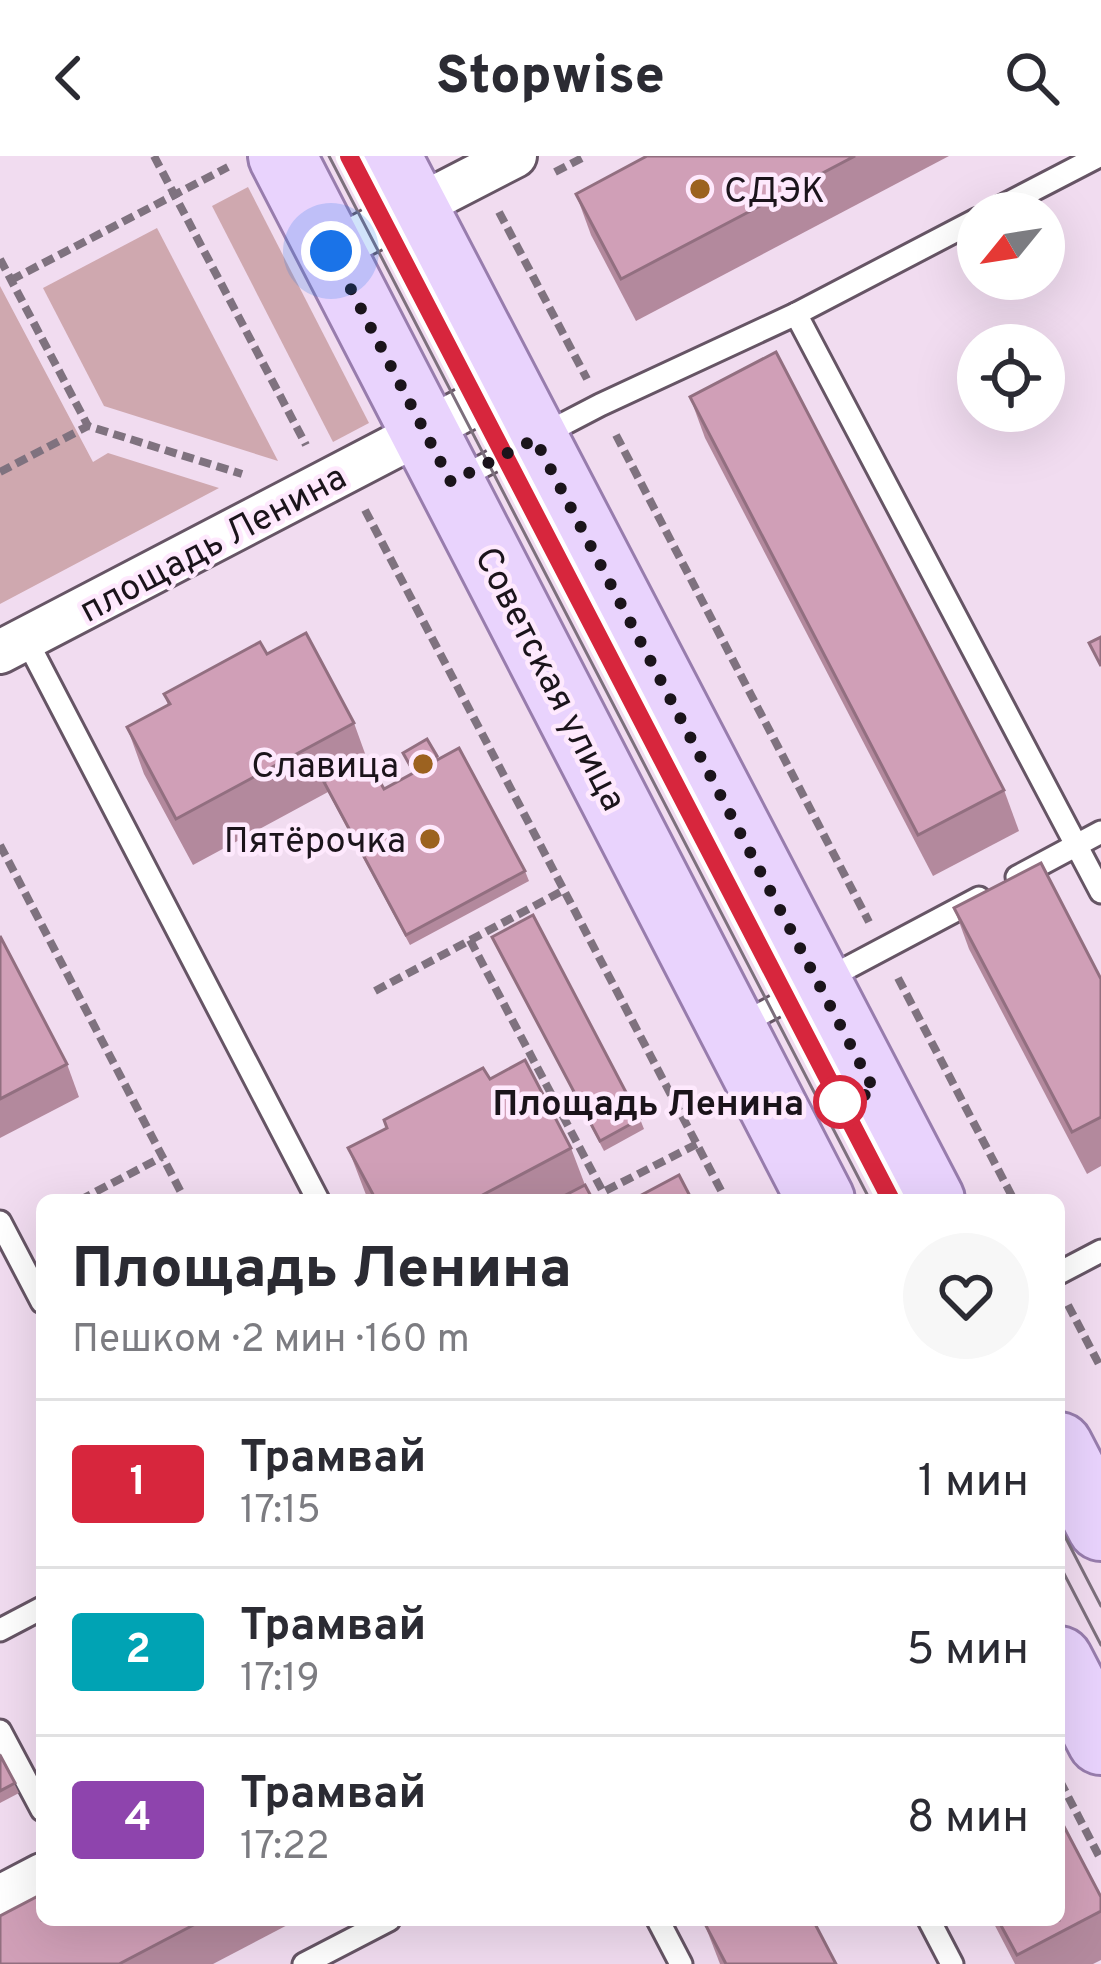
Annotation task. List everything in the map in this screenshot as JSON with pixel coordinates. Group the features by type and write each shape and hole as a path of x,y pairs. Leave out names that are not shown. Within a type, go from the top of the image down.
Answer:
{"main road":[{"name":"Советская улица","path":"282,156 818,1194"},
{"path":"401,182 928,1194"},
{"path":"1065,1458 1101,1527"},
{"path":"1065,1672 1101,1741"}],"street":[{"path":"331,251 401,182 515,156"},
{"name":"площадь Ленина","path":"13,646 329,464 437,457 521,413"},
{"path":"0,1897 36,1878"}],"lane":[{"path":"1030,192 1099,156"},
{"path":"437,457 521,413 600,405 796,314 957,230"},
{"path":"796,314 1101,892"},
{"path":"13,646 315,1194"},
{"path":"733,1029 1101,832"},
{"path":"0,1222 36,1291"},
{"path":"1065,1270 1101,1251"},
{"path":"0,1630 36,1611"},
{"path":"0,1731 36,1799"},
{"path":"304,1964 377,1926"},
{"path":"661,1926 681,1964"},
{"path":"931,1926 952,1964"}],"path":[{"path":"154,156 564,890 723,1194"},
{"path":"11,280 230,167 224,156"},
{"path":"495,203 1011,1194"},
{"path":"0,259 88,426"},
{"path":"0,472 88,426 244,474"},
{"path":"0,845 181,1194"},
{"path":"375,991 564,890"},
{"path":"470,940 603,1192 697,1144"},
{"path":"91,1194 162,1157"},
{"path":"1065,1299 1101,1368"},
{"path":"1065,1791 1101,1860"}],"shaded area":[{"path":"248,187 369,423 333,442 212,206"},
{"path":"157,228 278,461 104,406 43,288"},
{"path":"0,286 93,462 108,453 219,488 0,604"}],"building":[{"path":"647,156 855,156 621,279 576,194"},
{"path":"776,352 1004,790 918,835 690,397"},
{"path":"306,633 354,723 176,819 127,727 170,704 164,694 260,642 267,654"},
{"path":"1101,637 1101,666 1089,643"},
{"path":"427,739 437,756 412,769 403,753"},
{"name":"Пятёрочка","path":"459,748 525,871 406,935 324,782 367,759 384,789"},
{"path":"1041,863 1101,979 1101,1117 1072,1132 954,908"},
{"path":"533,915 640,1119 600,1141 492,937"},
{"path":"0,936 67,1064 0,1099"},
{"path":"525,1060 571,1148 484,1194 373,1194 348,1148 387,1128 384,1120 483,1068 490,1079"},
{"path":"679,1175 689,1194 643,1194"},
{"path":"585,1185 590,1194 568,1194"},
{"path":"0,1755 15,1783 0,1791"},
{"path":"1065,1828 1101,1897 1101,1911 1017,1955 1001,1926 1065,1926"},
{"path":"36,1897 36,1926 192,1926 119,1964 0,1964 0,1916"},
{"path":"706,1926 816,1926 836,1964 726,1964"}],"tram line":[{"path":"329,156 867,1194"},
{"path":"349,156 888,1194"},
{"name":"1","path":"349,156 888,1194"},
{"path":"1065,1537 1101,1606"},
{"path":"1065,1576 1101,1645"}],"place":[{"name":"СДЭК","path":"700,189"},
{"name":"Славица","path":"423,764"},
{"name":"Пятёрочка","path":"430,839"},
{"name":"Площадь Ленина","path":"840,1102"}],"route":[{"path":"331,251 451,482 535,439 875,1092 840,1102"}]}
